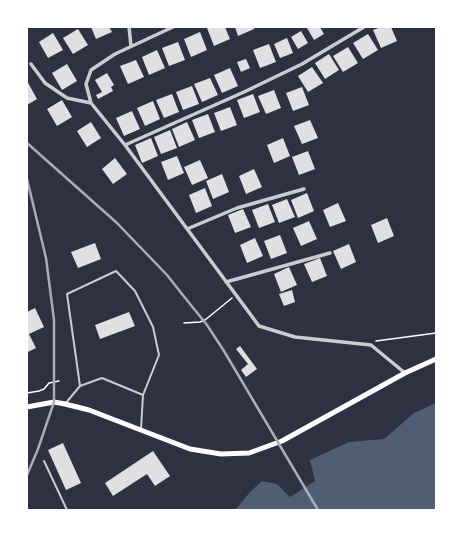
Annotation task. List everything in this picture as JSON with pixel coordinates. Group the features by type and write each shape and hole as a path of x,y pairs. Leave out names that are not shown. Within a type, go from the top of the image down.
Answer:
{"main road":[{"path":"27,407 54,402 65,404 89,410 190,449 221,454 249,453 282,441 405,373 436,359"}],"street":[{"path":"129,27 131,46"},
{"path":"173,27 115,54 90,70 86,84 91,103 125,145 260,326 294,337 371,345 405,373"},
{"path":"125,145 294,68 364,27"},
{"path":"31,64 45,83 67,98 91,103"},
{"path":"187,229 237,208 304,189"},
{"path":"226,282 330,253"}],"lane":[{"path":"80,386 68,294 116,271 135,291 153,327 159,355 143,395 140,430"},
{"path":"65,404 80,386 102,378 143,395"},
{"path":"44,461 67,510"}],"path":[{"path":"184,323 200,322 205,320 236,295"},
{"path":"375,341 436,333"},
{"path":"27,393 40,391 49,383 59,381"}],"water":[{"path":"436,403 436,510 235,510 250,492 262,481 277,484 290,497 315,481 310,460 349,442 384,439 414,413"}],"building":[{"path":"91,27 109,27 112,32 96,39"},
{"path":"225,27 230,39 214,46 207,28"},
{"path":"235,27 254,27 254,29 238,36"},
{"path":"320,27 324,34 314,40 307,28"},
{"path":"381,27 391,27 397,41 381,48 373,30"},
{"path":"78,29 88,45 73,54 63,38"},
{"path":"301,31 308,43 298,49 291,37"},
{"path":"200,32 207,50 191,57 184,39"},
{"path":"53,33 63,50 48,58 39,42"},
{"path":"368,34 378,50 363,59 353,43"},
{"path":"287,38 293,53 280,58 274,44"},
{"path":"178,42 185,60 169,66 162,48"},
{"path":"269,44 276,62 260,68 253,50"},
{"path":"348,47 358,63 343,72 333,56"},
{"path":"157,50 165,68 149,75 142,57"},
{"path":"329,54 339,70 325,79 315,63"},
{"path":"246,59 250,68 241,72 237,62"},
{"path":"136,60 144,77 128,84 120,66"},
{"path":"67,64 77,81 62,90 52,73"},
{"path":"312,67 323,83 308,92 298,76"},
{"path":"230,68 238,86 222,93 214,75"},
{"path":"107,73 114,85 111,87 113,91 98,99 96,95 102,92 95,80"},
{"path":"210,78 218,95 202,102 194,84"},
{"path":"27,81 37,99 27,105"},
{"path":"192,86 199,104 183,110 176,92"},
{"path":"302,87 309,105 293,111 286,93"},
{"path":"274,90 281,108 266,114 258,96"},
{"path":"172,94 179,112 164,118 156,100"},
{"path":"253,94 260,112 244,118 237,100"},
{"path":"62,100 72,117 57,126 47,109"},
{"path":"153,101 160,119 145,126 137,108"},
{"path":"230,107 237,125 221,131 214,113"},
{"path":"132,111 140,129 124,136 116,118"},
{"path":"208,114 215,132 199,138 192,120"},
{"path":"310,120 318,138 302,144 294,126"},
{"path":"91,122 101,138 87,147 77,131"},
{"path":"187,122 195,140 179,147 172,129"},
{"path":"170,130 177,148 161,154 154,137"},
{"path":"151,138 158,156 142,163 135,145"},
{"path":"283,138 290,156 274,163 267,145"},
{"path":"308,151 315,169 299,175 292,157"},
{"path":"177,156 184,173 168,180 161,162"},
{"path":"115,158 127,174 113,184 102,169"},
{"path":"200,160 208,178 192,185 184,167"},
{"path":"254,169 262,187 246,194 239,176"},
{"path":"222,174 229,192 213,199 206,181"},
{"path":"205,188 212,206 196,213 189,195"},
{"path":"307,193 314,211 298,218 291,200"},
{"path":"287,199 295,217 279,223 272,205"},
{"path":"338,203 346,221 330,227 323,210"},
{"path":"268,204 275,222 259,228 252,210"},
{"path":"243,209 251,227 235,233 228,215"},
{"path":"387,218 394,236 378,243 371,225"},
{"path":"309,221 317,239 301,246 293,228"},
{"path":"280,235 287,253 271,259 264,241"},
{"path":"255,238 263,256 247,263 240,245"},
{"path":"95,243 101,259 78,268 71,252"},
{"path":"349,244 356,262 341,269 333,251"},
{"path":"320,258 327,276 312,282 304,264"},
{"path":"289,267 297,285 281,292 274,274"},
{"path":"292,290 295,302 284,306 279,294"},
{"path":"35,308 44,327 29,334 36,348 28,352 27,312"},
{"path":"129,312 135,326 100,339 95,325"},
{"path":"240,346 257,369 246,377 241,370 248,364 236,349"},
{"path":"63,443 81,483 66,490 48,450"},
{"path":"153,451 170,476 155,486 147,474 113,496 105,483"}],"railway":[{"path":"27,143 117,223 167,275 207,325 224,351 318,510"},
{"path":"27,179 46,258 54,320 54,402 38,449 27,475"}]}
